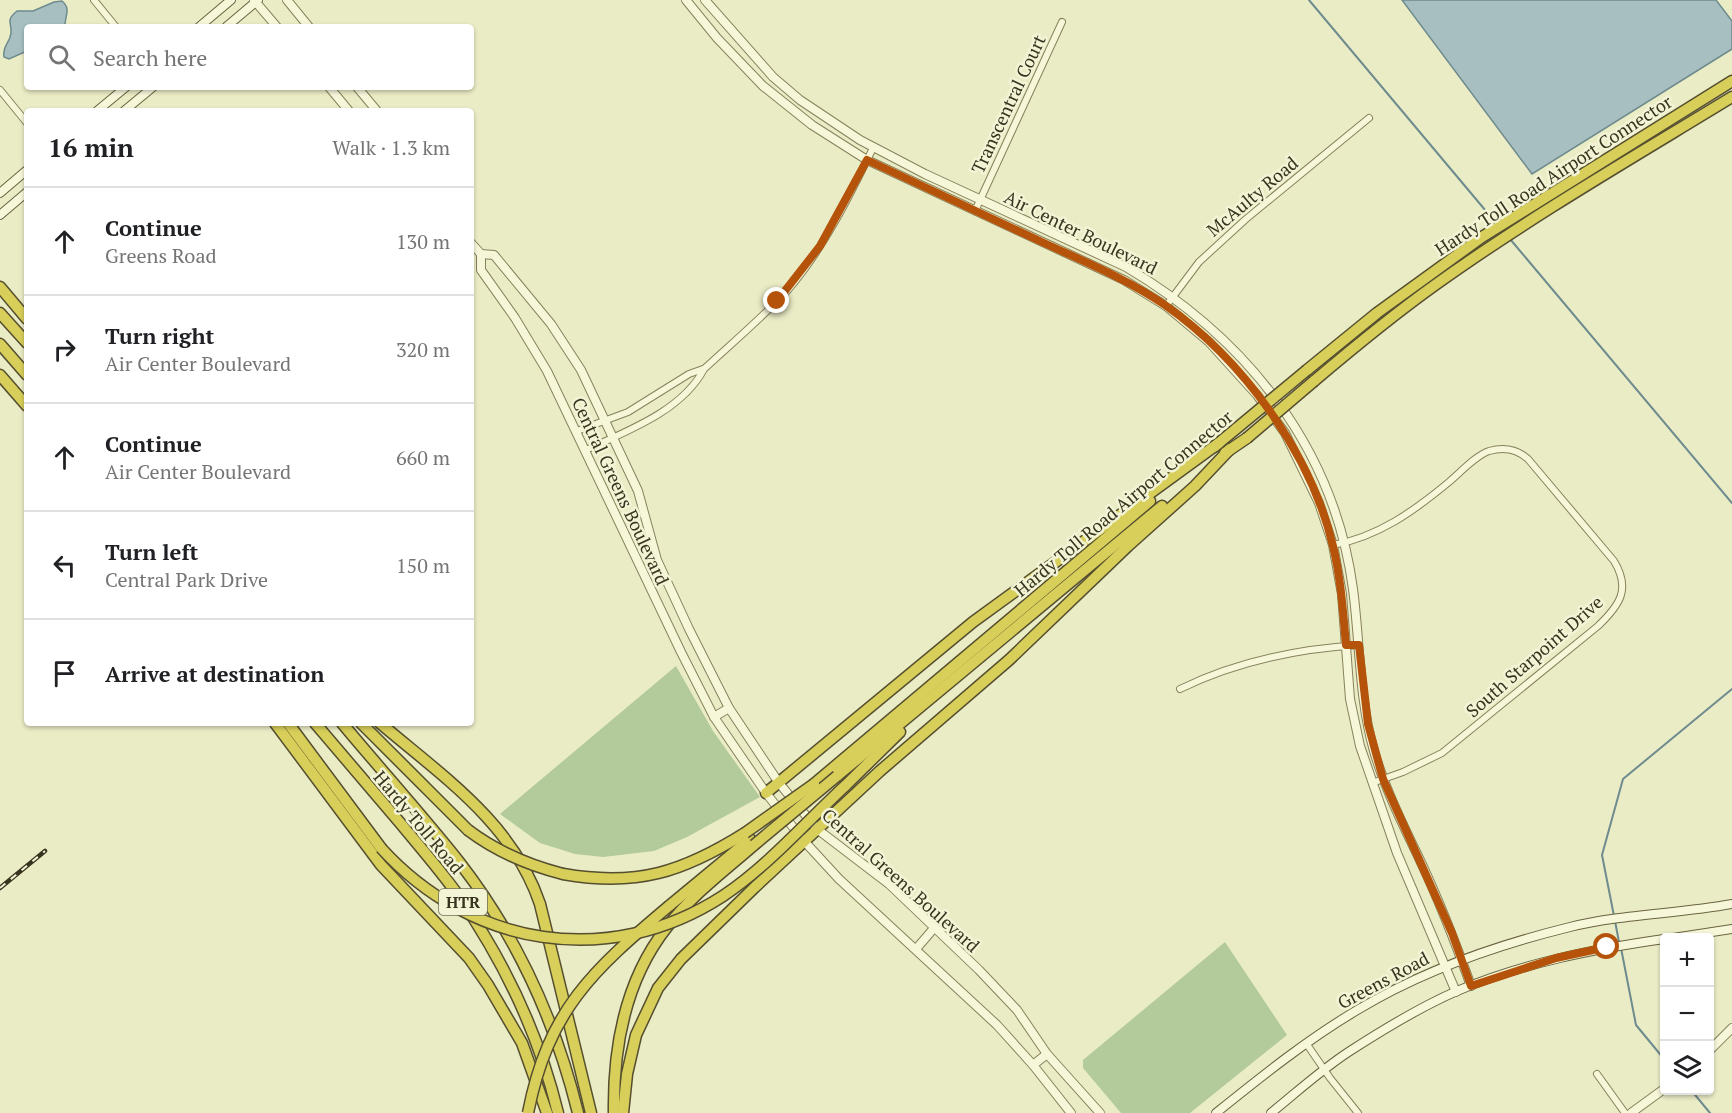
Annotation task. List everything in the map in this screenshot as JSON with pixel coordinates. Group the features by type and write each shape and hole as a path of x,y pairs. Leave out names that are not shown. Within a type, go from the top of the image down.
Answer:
{"highway":[{"name":"Hardy Toll Road Airport Connector","path":"750,839 814,784 834,774 1219,443 1377,314 1482,237 1732,81"},
{"name":"Hardy Toll Road Airport Connector","path":"1002,639 1230,449 1247,438 1374,330 1522,226 1732,97"},
{"path":"0,287 24,315"},
{"path":"0,313 24,340"},
{"path":"0,344 24,372"},
{"path":"0,375 24,403"},
{"path":"766,794 973,622 1219,443"},
{"path":"623,1113 630,1054 643,1018 658,988 690,950 899,753 1009,660 1128,546 1195,486 1230,449"},
{"path":"528,1113 533,1087 549,1043 562,1018 579,992 621,947 750,839 1002,639"},
{"path":"290,726 381,848 410,878 432,894 469,915 530,935 558,939 626,936 680,919 726,894 755,872 930,703 1002,639"},
{"path":"277,726 381,865 469,958 488,985 522,1043 547,1113"},
{"name":"Hardy Toll Road","path":"318,726 442,874 475,920 521,1006 539,1051 558,1113"},
{"name":"Hardy Toll Road","path":"345,726 459,863 499,921 522,961 551,1023 569,1076 578,1113"},
{"path":"364,726 468,830 505,854 563,874 597,879 646,877 677,869 750,839"},
{"path":"383,726 480,809 502,832 527,872 540,904 591,1113"},
{"path":"614,1113 614,1068 620,1030 625,1010 647,958 667,927 684,907 750,839"}],"main road":[{"path":"203,24 231,0"},
{"path":"229,24 256,1"},
{"path":"101,108 122,90"},
{"path":"128,108 149,90"},
{"path":"0,193 24,173"},
{"path":"0,215 24,195"},
{"name":"Greens Road","path":"1216,1113 1271,1068 1359,1009 1462,959 1560,930 1604,921 1732,904"},
{"path":"1706,933 1732,929"},
{"path":"1271,1113 1324,1070 1392,1025 1456,992 1556,958 1607,947 1660,940"}],"street":[{"path":"94,0 114,24"},
{"path":"287,0 307,24"},
{"name":"Air Center Boulevard","path":"686,0 763,86 812,125 867,160 1124,279 1166,306 1209,342 1257,394 1285,433 1319,502 1333,545 1342,594 1350,699 1360,746 1397,853 1456,992"},
{"path":"256,1 275,24"},
{"path":"696,12 706,1"},
{"name":"Air Center Boulevard","path":"706,1 772,76 822,116 873,148 1126,267 1172,296 1206,323 1234,348 1267,387 1301,437 1321,476 1344,543 1353,590 1368,724 1383,779 1452,933 1471,986"},
{"name":"Transcentral Court","path":"975,211 1062,22"},
{"path":"763,86 772,76"},
{"path":"0,90 24,119"},
{"path":"335,90 347,108"},
{"path":"359,90 374,108"},
{"name":"McAulty Road","path":"1166,306 1199,262 1216,246 1369,118"},
{"path":"586,450 669,407 696,384 704,369 777,301 820,246 873,148"},
{"path":"1063,252 1067,239"},
{"name":"Central Greens Boulevard","path":"474,246 481,254 481,270 521,326 547,371 676,643 714,717 766,794 839,879 997,1025 1034,1065 1071,1113"},
{"name":"Central Greens Boulevard","path":"481,254 494,255 551,324 581,370 638,491 662,571 729,708 779,783 817,829 889,884 1017,1010 1047,1054 1100,1113"},
{"path":"577,431 628,412 689,374 704,369"},
{"path":"1257,394 1267,387"},
{"name":"South Starpoint Drive","path":"1333,545 1344,543 1392,524 1427,501 1487,452 1506,449 1522,454 1618,568 1623,584 1622,594 1614,609 1598,626 1442,753 1403,772 1372,783"},
{"path":"1180,689 1252,661 1299,651 1359,645"},
{"path":"714,717 729,708"},
{"path":"916,949 935,927"},
{"path":"1714,1046 1732,1028"},
{"path":"1306,1043 1358,1113"},
{"path":"1034,1065 1047,1054"},
{"path":"1597,1074 1625,1113"},
{"path":"1631,1113 1660,1093"}],"green space":[{"path":"676,666 713,731 760,797 687,837 654,851 603,857 575,854 540,843 500,814"},
{"path":"1225,942 1287,1035 1190,1113 1121,1113 1083,1068 1083,1060"}],"water":[{"path":"1402,0 1716,0 1732,21 1732,49 1532,174"},
{"path":"62,1 67,7 65,24 24,24 24,52 9,59 4,57 4,50 11,33 10,19 13,14 17,11 33,11"}],"waterway":[{"path":"1309,0 1496,223"},
{"path":"1510,239 1732,503"},
{"path":"1614,916 1602,855 1623,779 1732,689"},
{"path":"1615,921 1619,942"},
{"path":"1621,948 1636,1025 1660,1054"},
{"path":"1695,1095 1710,1113"}],"railway":[{"path":"0,888 45,851"}],"route":[{"path":"777,301 788,290 820,246 867,160 1124,279 1166,306 1209,342 1257,394 1285,433 1319,502 1333,545 1342,594 1346,645 1359,645 1363,691 1373,749 1396,810 1452,933 1471,986 1556,958 1607,947"}]}
